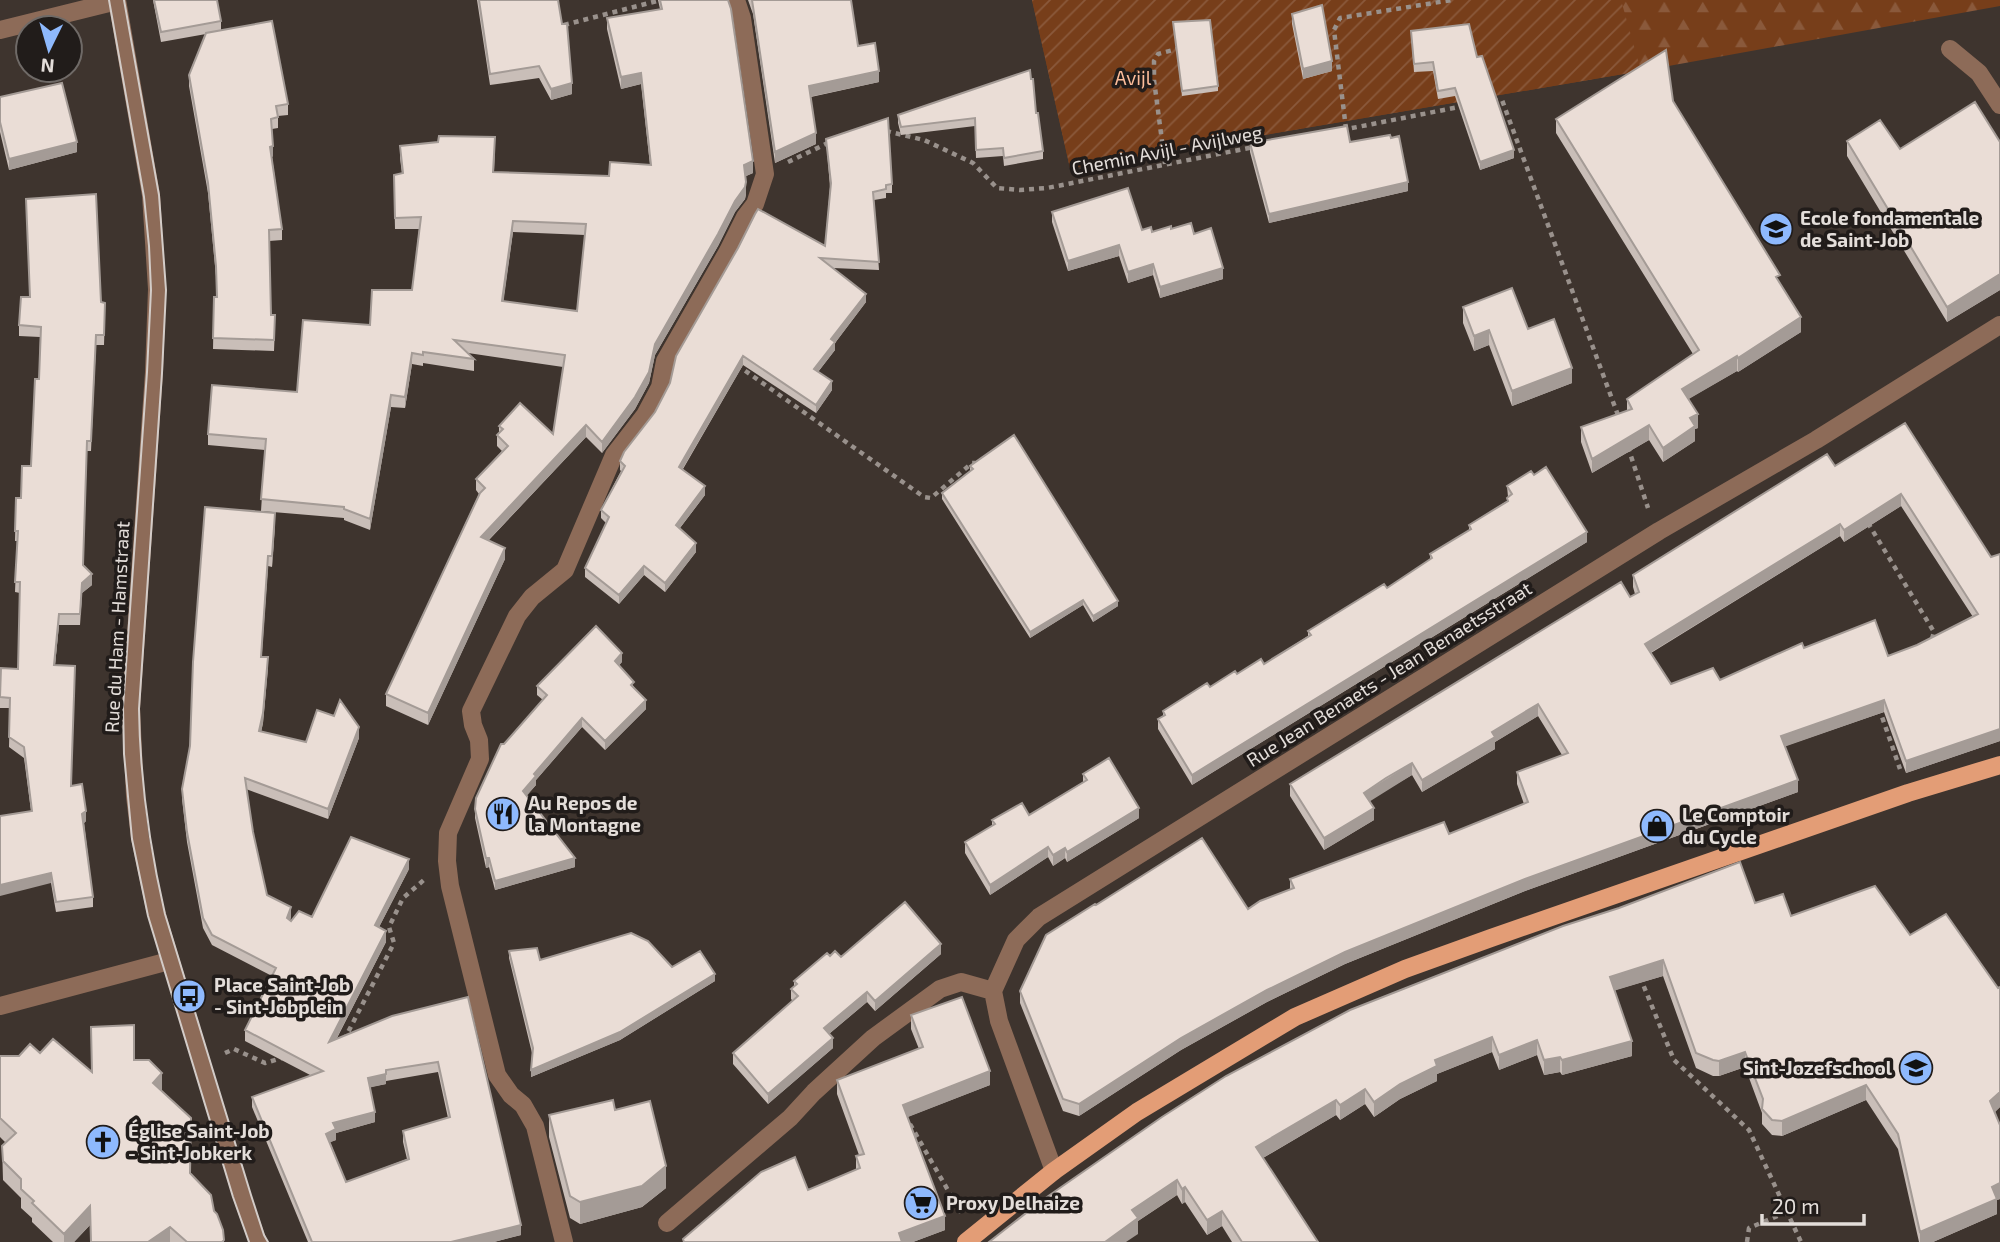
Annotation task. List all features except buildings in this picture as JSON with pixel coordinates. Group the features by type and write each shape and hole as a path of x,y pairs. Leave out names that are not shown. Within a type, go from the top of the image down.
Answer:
{"main road":[{"path":"966,1242 1054,1171 1137,1112 1296,1017 1418,965 1908,793 2000,765"}],"street":[{"path":"564,1242 535,1126 523,1105 511,1095 497,1075 450,886 448,833 480,759 479,740 471,711 517,616 532,597 565,570 614,455 645,415 660,387 665,361 745,217 755,204 765,174 743,18 736,0"},
{"path":"0,30 117,1"},
{"name":"Rue du Ham - Hamstraat","path":"117,1 151,195 158,289 132,687 132,754 140,838 169,961 258,1242"},
{"path":"1950,49 1979,73 2000,105"},
{"name":"Rue Jean Benaets - Jean Benaetsstraat","path":"993,991 1016,940 1039,917 1659,531 1816,440 2000,326"},
{"path":"0,1006 169,961"},
{"path":"667,1223 790,1118 873,1038 940,989 961,982 993,991 999,1021 1054,1171"}],"path":[{"path":"559,26 661,0"},
{"path":"1346,129 1334,30 1340,18 1452,0"},
{"path":"1165,164 1156,102 1154,61 1158,54 1187,48"},
{"path":"1489,102 1502,100 1620,422"},
{"path":"1333,131 1476,104"},
{"name":"Chemin Avijl - Avijlweg","path":"877,129 924,140 973,163 997,188 1020,190 1046,188 1255,146"},
{"path":"765,174 832,142"},
{"path":"736,365 924,497 931,498 972,463 977,465 977,471"},
{"path":"1628,446 1647,506"},
{"path":"1863,515 1934,632 1929,648"},
{"path":"1878,704 1908,793"},
{"path":"332,1044 345,1040 394,943 389,927 402,898 447,861"},
{"path":"1639,975 1674,1060 1749,1130 1801,1242"},
{"path":"220,1055 234,1049 265,1063 292,1055"},
{"path":"908,1120 964,1217"},
{"path":"1748,1242 1749,1228 1787,1212"}],"green space":[{"name":"Avijl","path":"1032,0 2000,0 2000,6 1641,71 1070,168"},
{"name":"Avijl","path":"1032,0 1621,0 1641,71 1070,168"}],"tram line":[{"path":"109,0 144,197 151,290 123,707 124,754 132,839 148,916 249,1242"},
{"path":"124,0 159,195 166,290 139,709 146,812 165,914 251,1195 268,1242"}],"place":[{"name":"Ecole fondamentale de Saint-Job","path":"1776,229"},
{"name":"Au Repos de la Montagne","path":"503,814"},
{"name":"Le Comptoir du Cycle","path":"1657,826"},
{"name":"Place Saint-Job - Sint-Jobplein","path":"189,996"},
{"name":"Sint-Jozefschool","path":"1916,1068"},
{"name":"Église Saint-Job - Sint-Jobkerk","path":"103,1142"},
{"name":"Proxy Delhaize","path":"921,1203"}]}
